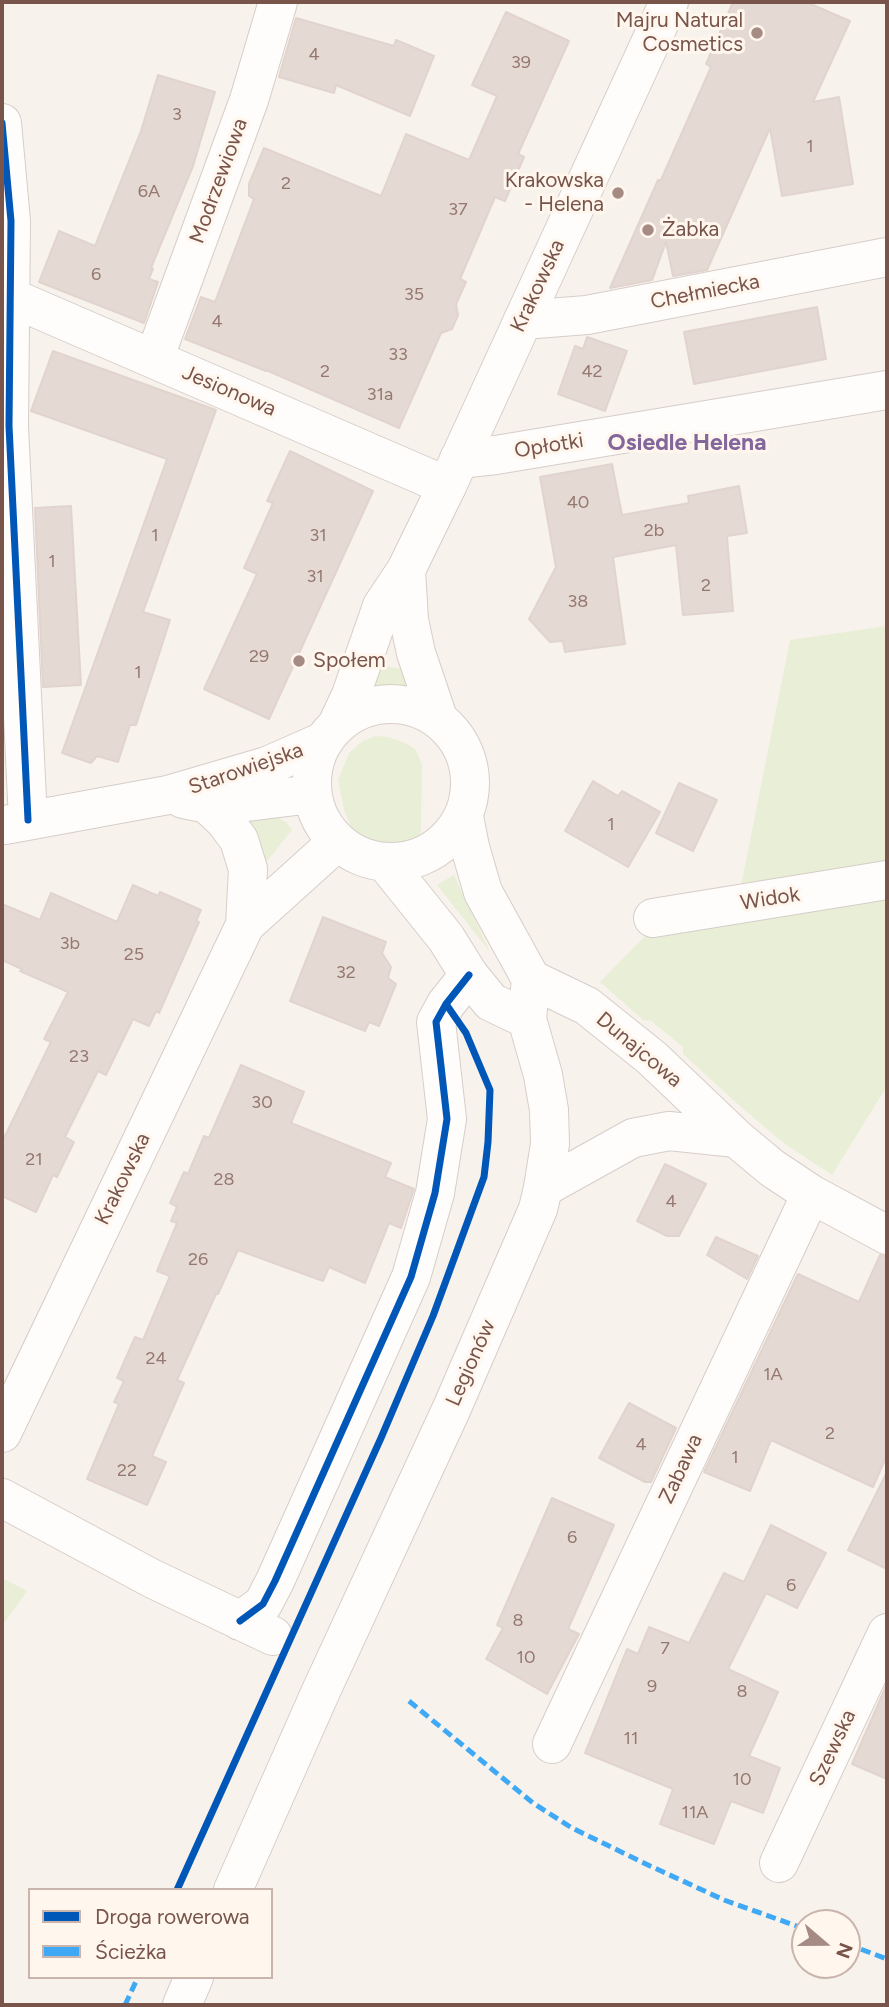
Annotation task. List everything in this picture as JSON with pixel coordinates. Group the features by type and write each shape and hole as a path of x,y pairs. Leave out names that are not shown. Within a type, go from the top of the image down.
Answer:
{"street":[{"name":"Modrzewiowa","path":"154,359 249,100 278,2"},
{"name":"Krakowska","path":"330,733 351,695 382,606 406,570 453,472 668,2"},
{"path":"2,123 11,221 9,426 15,823"},
{"name":"Chełmiecka","path":"523,320 587,316 887,257"},
{"name":"Jesionowa","path":"10,297 154,359 453,472"},
{"name":"Opłotki","path":"453,472 496,455 887,390"},
{"name":"Krakowska","path":"406,570 409,620 416,653 438,718"},
{"path":"397,703 419,708 438,718 454,733 465,752 470,773 470,795 464,816 451,836 431,852 409,861 385,862 361,856 337,842 324,825 312,794 315,762 330,733 355,712 376,705 397,703"},
{"name":"Starowiejska","path":"15,823 168,795 267,766 330,733"},
{"name":"Starowiejska","path":"168,795 223,805 312,794"},
{"name":"Krakowska","path":"207,804 225,821 239,841 248,869 245,925"},
{"path":"385,862 446,938 469,975 491,1002 527,1019 531,979 483,892 464,816"},
{"name":"Krakowska","path":"2,1433 245,925 337,842"},
{"name":"Widok","path":"653,918 887,880"},
{"path":"2,1498 153,1578 256,1628 262,1604 275,1581 411,1277 433,1203 447,1119 436,1023 446,1004 469,975"},
{"name":"Dunajcowa","path":"531,979 587,1006 652,1058 736,1138 772,1168 811,1194 887,1235"},
{"name":"Legionów","path":"234,1888 538,1209 550,1144 549,1110 543,1075 527,1019"},
{"path":"543,1188 633,1139 669,1131 736,1138"},
{"name":"Zabawa","path":"552,1744 811,1194"},
{"name":"Szewska","path":"779,1863 887,1633"},
{"path":"182,2005 193,1979"}],"green space":[{"path":"887,626 887,866 740,891 790,640"},
{"path":"371,664 403,669 419,696 391,689 365,690"},
{"path":"376,736 403,742 415,749 422,764 421,830 412,843 401,849 387,851 362,839 352,829 344,810 338,780 349,753 363,741"},
{"path":"248,813 277,817 292,830 267,861 260,858 241,822"},
{"path":"454,875 490,952 437,885"},
{"path":"887,894 887,1086 832,1175 785,1144 683,1054 683,1047 651,1021 643,1020 600,982 653,928"},
{"path":"2,1578 27,1591 2,1626"}],"building":[{"path":"733,2 806,2 850,21 813,102 839,97 853,184 782,196 770,128 707,270 673,276 666,242 652,280 610,288 711,67 706,64"},
{"path":"506,12 569,41 518,154 524,157 505,201 495,197 460,279 466,282 456,304 458,315 452,329 441,333 399,428 266,370 185,339 201,297 215,302 254,199 249,196 249,184 264,148 381,196 406,134 469,160 497,96 472,85"},
{"path":"296,18 394,46 396,40 434,56 410,116 336,85 334,93 279,77"},
{"path":"158,75 215,92 193,166 151,268 153,269 149,279 158,282 144,323 39,282 59,231 95,246 141,131"},
{"path":"817,307 826,359 694,384 684,332"},
{"path":"587,337 627,351 605,411 558,394 575,346 583,349"},
{"path":"53,351 216,410 143,612 170,620 136,725 130,725 118,762 97,756 91,763 62,753 167,459 31,411"},
{"path":"290,451 373,491 269,719 204,689 257,574 244,568 273,503 267,501"},
{"path":"612,464 622,515 689,503 688,496 739,486 747,533 727,536 733,611 683,615 676,545 613,557 625,644 565,652 563,641 550,642 529,619 556,567 540,477"},
{"path":"71,506 81,685 43,687 35,508"},
{"path":"593,781 618,796 622,791 660,812 628,867 565,831"},
{"path":"679,783 717,800 693,851 656,833"},
{"path":"133,885 158,896 160,892 201,910 196,921 199,922 159,1013 156,1011 149,1026 133,1019 106,1075 98,1071 65,1137 74,1142 57,1177 53,1175 36,1212 2,1196 2,1142 51,1042 44,1039 68,992 2,960 2,904 40,920 51,893 117,922"},
{"path":"323,917 386,942 382,953 391,967 388,978 396,984 379,1026 369,1022 365,1031 290,1001"},
{"path":"241,1065 304,1092 291,1123 391,1163 385,1177 414,1189 401,1228 389,1223 365,1283 329,1267 323,1281 238,1250 177,1380 184,1383 152,1456 166,1462 147,1505 87,1479 119,1404 114,1402 124,1381 117,1378 135,1337 143,1340 170,1276 157,1271 177,1223 171,1221 177,1207 170,1203 184,1172 188,1174 204,1136 209,1138"},
{"path":"665,1164 706,1184 679,1236 667,1236 637,1221"},
{"path":"716,1237 758,1256 747,1279 707,1255"},
{"path":"880,1255 887,1257 887,1455 873,1487 771,1440 750,1491 704,1472 798,1274 859,1302"},
{"path":"629,1403 676,1428 651,1482 645,1482 599,1458"},
{"path":"887,1472 887,1569 848,1550"},
{"path":"552,1498 614,1525 568,1629 579,1634 547,1694 486,1659 503,1628 497,1625"},
{"path":"771,1525 826,1553 797,1608 766,1593 728,1669 778,1692 749,1756 780,1768 763,1813 731,1801 714,1844 660,1824 673,1789 585,1753 627,1649 638,1654 649,1627 689,1643 724,1573 744,1582"},
{"path":"887,1684 887,1779 852,1764"}],"marked path":[{"path":"409,1701 533,1803 572,1828 724,1900 791,1924"},
{"path":"861,1949 887,1959"},
{"path":"125,2005 137,1979"}],"cycle path":[{"path":"2,123 11,221 9,426 28,820"},
{"path":"240,1621 263,1604 275,1581 411,1277 435,1193 447,1119 436,1022 446,1004 469,975"},
{"path":"178,1888 381,1438 433,1316 484,1177 490,1090 466,1033 446,1004"}],"place":[{"name":"Majru Natural Cosmetics","path":"757,33"},
{"name":"Krakowska - Helena","path":"618,193"},
{"name":"Żabka","path":"648,230"},
{"name":"Społem","path":"299,661"}],"district":[{"name":"Osiedle Helena","path":"687,443"}]}
